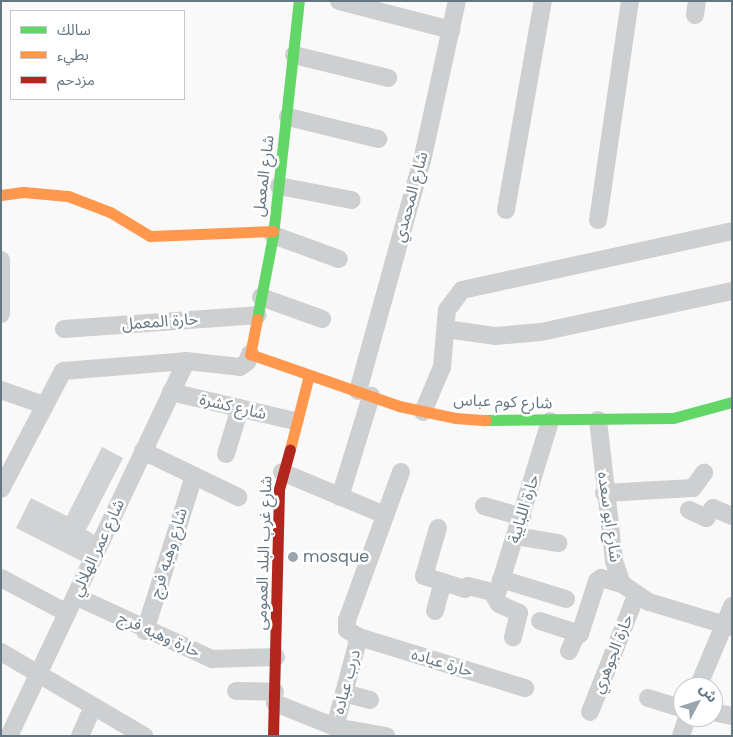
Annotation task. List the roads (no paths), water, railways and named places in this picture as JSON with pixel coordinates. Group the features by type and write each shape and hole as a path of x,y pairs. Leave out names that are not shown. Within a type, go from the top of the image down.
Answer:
{"street":[{"name":"شارع المعمل","path":"250,354 273,233 288,117 299,1"},
{"path":"339,1 451,30"},
{"name":"شارع المحمدي","path":"340,496 422,160 458,1"},
{"path":"506,210 543,1"},
{"path":"598,220 630,1"},
{"path":"294,55 388,78"},
{"path":"288,117 378,139"},
{"path":"279,186 352,200"},
{"path":"1,195 31,192 68,196 110,212 137,231 150,236 273,233 339,259"},
{"path":"423,412 442,367 447,310 462,290 732,231"},
{"path":"1,260 1,314"},
{"path":"446,329 495,336 542,332 732,291"},
{"path":"261,297 322,319"},
{"name":"حارة المعمل","path":"64,329 257,315"},
{"path":"1,489 7,463 63,371 186,361 240,367 247,362 250,354"},
{"name":"شارع كوم عباس","path":"250,354 364,394 423,412 488,421 673,418 732,402"},
{"name":"شارع عمر الهلالي","path":"7,730 67,614 186,361"},
{"name":"شارع غرب البلد العمومى","path":"273,736 278,506 282,472 309,375"},
{"path":"1,390 44,405"},
{"name":"شارع كشرة","path":"172,392 295,421"},
{"path":"226,454 240,408"},
{"name":"شارع ابو سعده","path":"598,420 604,493 614,561 622,584 636,596 666,609 728,626"},
{"name":"حارة اللبايبة","path":"496,597 550,421"},
{"path":"143,451 238,497"},
{"path":"282,472 385,515"},
{"path":"359,637 349,632 346,623 400,472"},
{"path":"604,493 693,488 704,473"},
{"name":"شارع وهبه فرج","path":"145,630 194,476"},
{"path":"484,506 522,517"},
{"path":"689,510 706,518 713,508 732,516"},
{"path":"438,528 423,574 465,589 468,586 489,590 502,606 519,613 513,637"},
{"path":"516,536 558,543"},
{"path":"1,578 67,614"},
{"path":"501,579 566,599"},
{"path":"540,621 573,643 583,631 599,579 622,584"},
{"path":"435,610 443,582"},
{"name":"حارة وهبه فرج","path":"75,596 145,630 212,659 276,657"},
{"name":"حارة الجوهري","path":"590,712 636,596"},
{"path":"703,677 728,626 732,606"},
{"name":"حارة عياده","path":"359,637 525,688"},
{"name":"درب عباده","path":"335,727 359,637"},
{"path":"1,652 144,736"},
{"path":"236,691 275,698 335,727 386,736"},
{"path":"344,693 370,700"},
{"path":"648,698 673,706"},
{"path":"80,736 93,707"}],"place":[{"name":"mosque","path":"293,557"}]}
